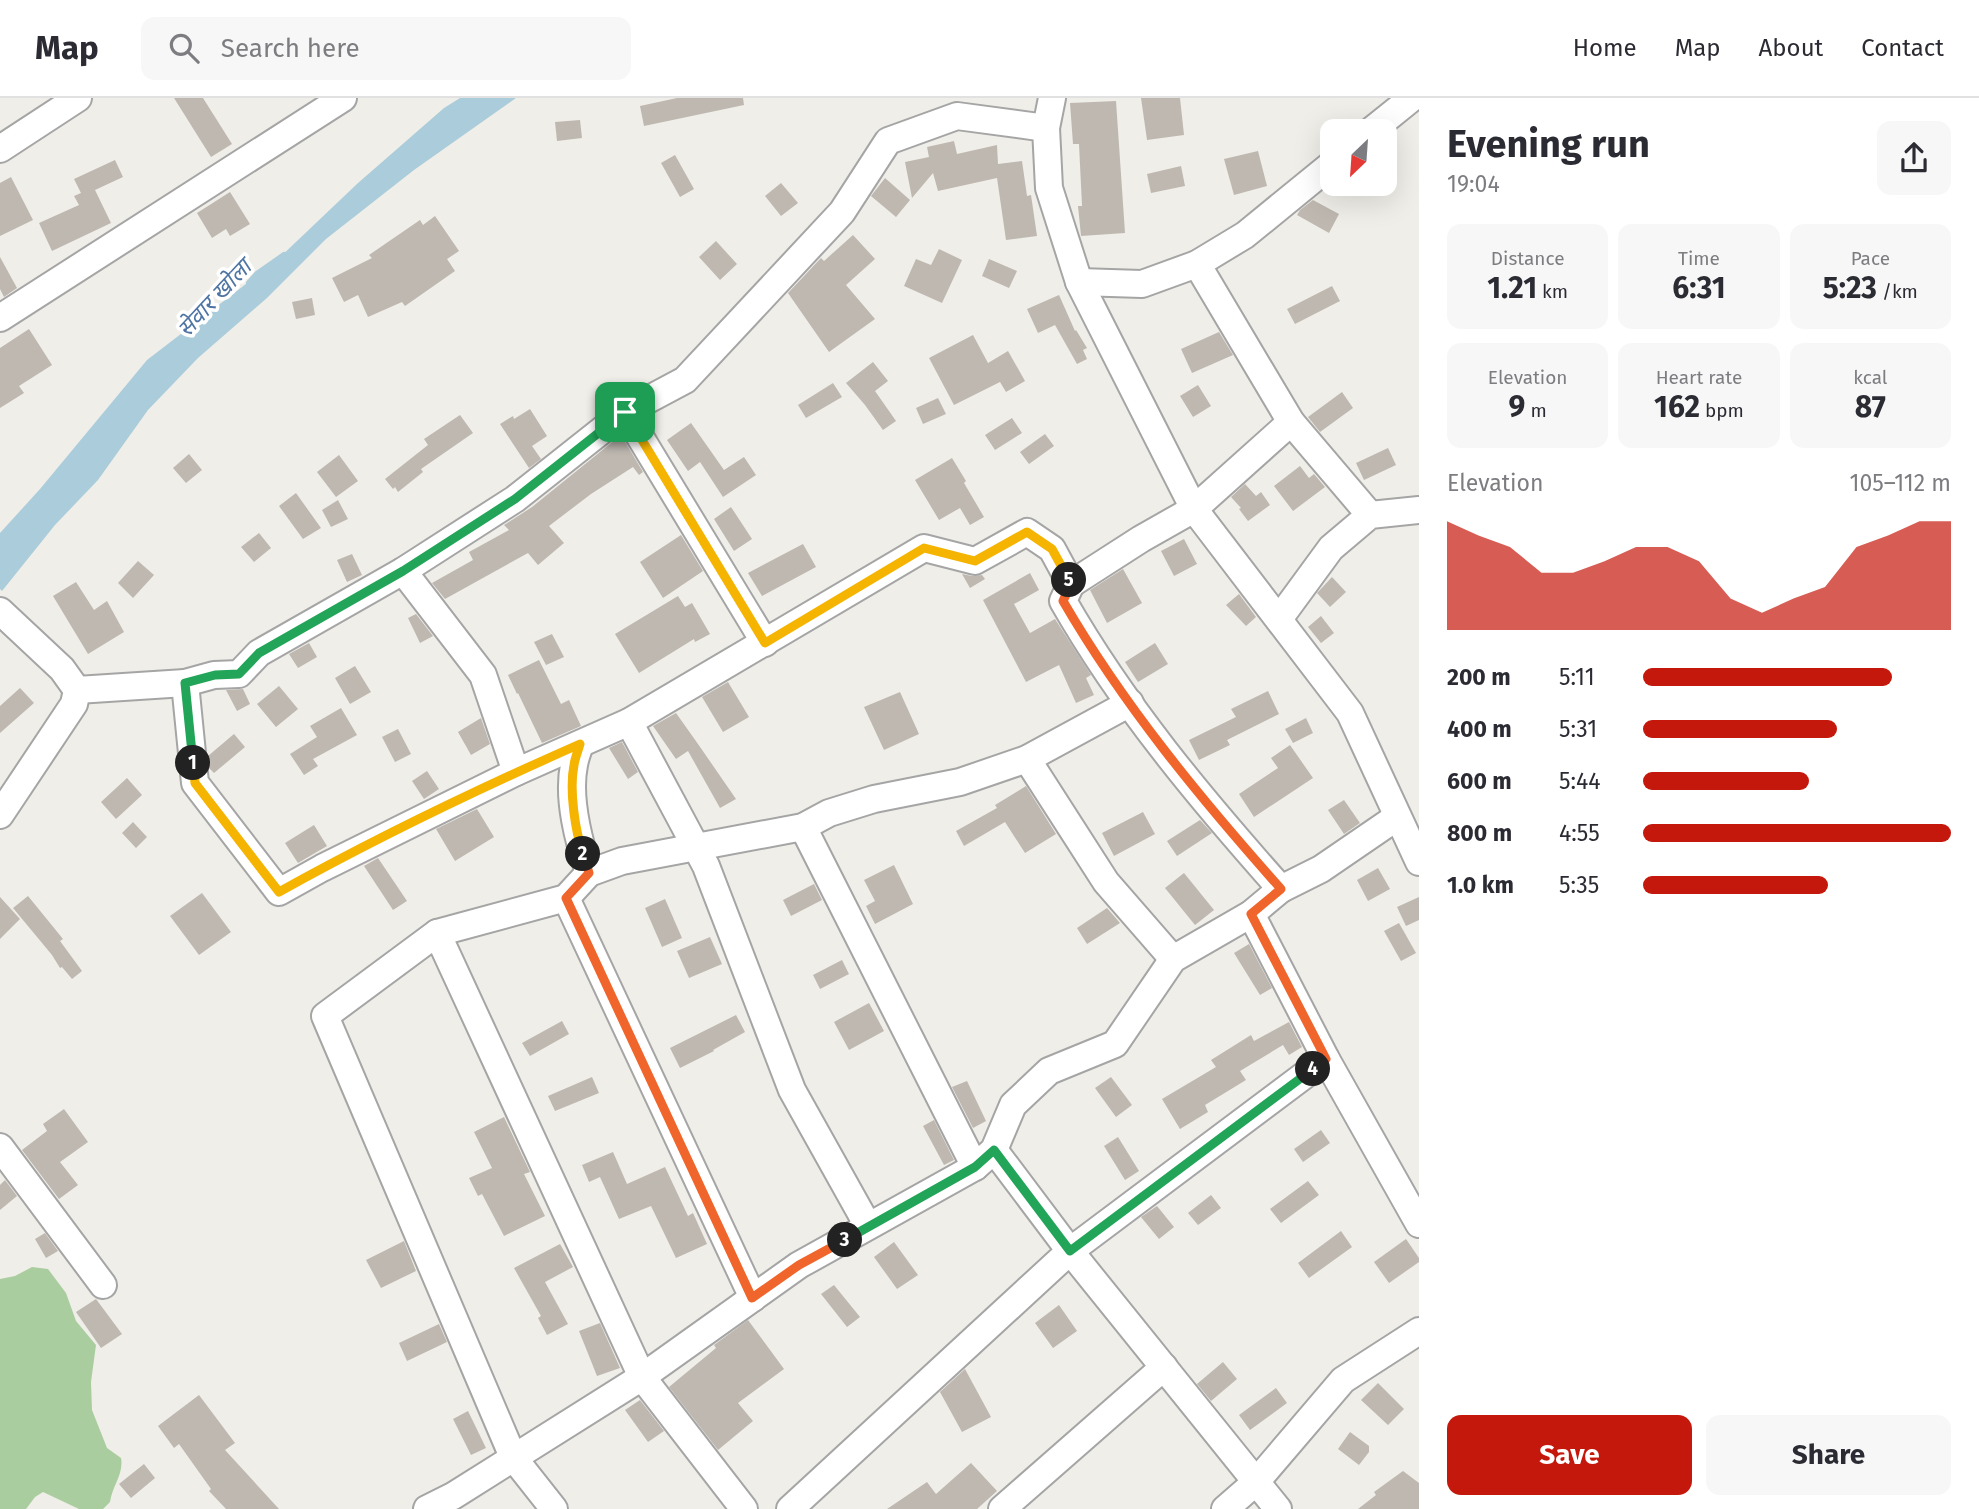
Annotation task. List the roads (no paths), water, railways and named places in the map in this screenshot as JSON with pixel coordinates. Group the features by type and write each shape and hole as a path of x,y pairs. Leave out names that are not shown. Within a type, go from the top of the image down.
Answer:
{"street":[{"path":"0,149 78,98"},
{"path":"0,318 343,98"},
{"path":"1052,98 1046,128 1049,188 1079,282 1194,509 1350,713 1419,862"},
{"path":"1386,119 1412,98"},
{"path":"77,690 185,683 215,675 239,674 259,653 403,571 515,499 625,412 685,380 842,212 888,141 957,116 1046,128"},
{"path":"1079,282 1142,284 1197,264 1245,235 1320,174"},
{"path":"1197,264 1291,422 1370,515"},
{"path":"625,412 765,643"},
{"path":"1281,889 1213,813 1148,730 1082,634 1063,601 1071,584 1194,509 1291,422"},
{"path":"1279,619 1331,548 1370,515 1419,510"},
{"path":"185,683 195,783 279,892 516,772 629,722 924,548 975,561 1027,532 1052,549 1071,584"},
{"path":"403,571 483,675 516,772"},
{"path":"0,611 62,669 77,690 74,705 0,815"},
{"path":"554,1509 513,1457 325,1016 437,933 566,898 589,873 622,861 803,827 830,813 874,799 960,782 1027,759 1130,704"},
{"path":"629,722 706,866 792,1090 869,1226"},
{"path":"580,744 573,767 573,797 578,841 589,873"},
{"path":"1027,759 1106,882 1173,959"},
{"path":"427,1509 453,1496 642,1377 799,1265 984,1158 1013,1105 1049,1071 1115,1045 1173,959 1251,914 1281,889 1321,869 1397,817"},
{"path":"803,827 984,1158 1070,1251 1278,1509"},
{"path":"566,898 752,1298"},
{"path":"1251,914 1326,1059 1419,1224"},
{"path":"437,933 642,1377 744,1509"},
{"path":"790,1509 1070,1251 1326,1059"},
{"path":"0,1147 103,1285"},
{"path":"1225,1509 1256,1482 1343,1380 1419,1331"},
{"path":"1002,1509 1164,1367"}],"water":[{"path":"460,98 516,98 414,170 326,239 267,298 198,358 148,410 98,480 55,525 2,591 0,533 147,360 277,260 358,183 444,108"}],"waterway":[{"name":"सेवार खोला","path":"249,283 284,255"}]}
